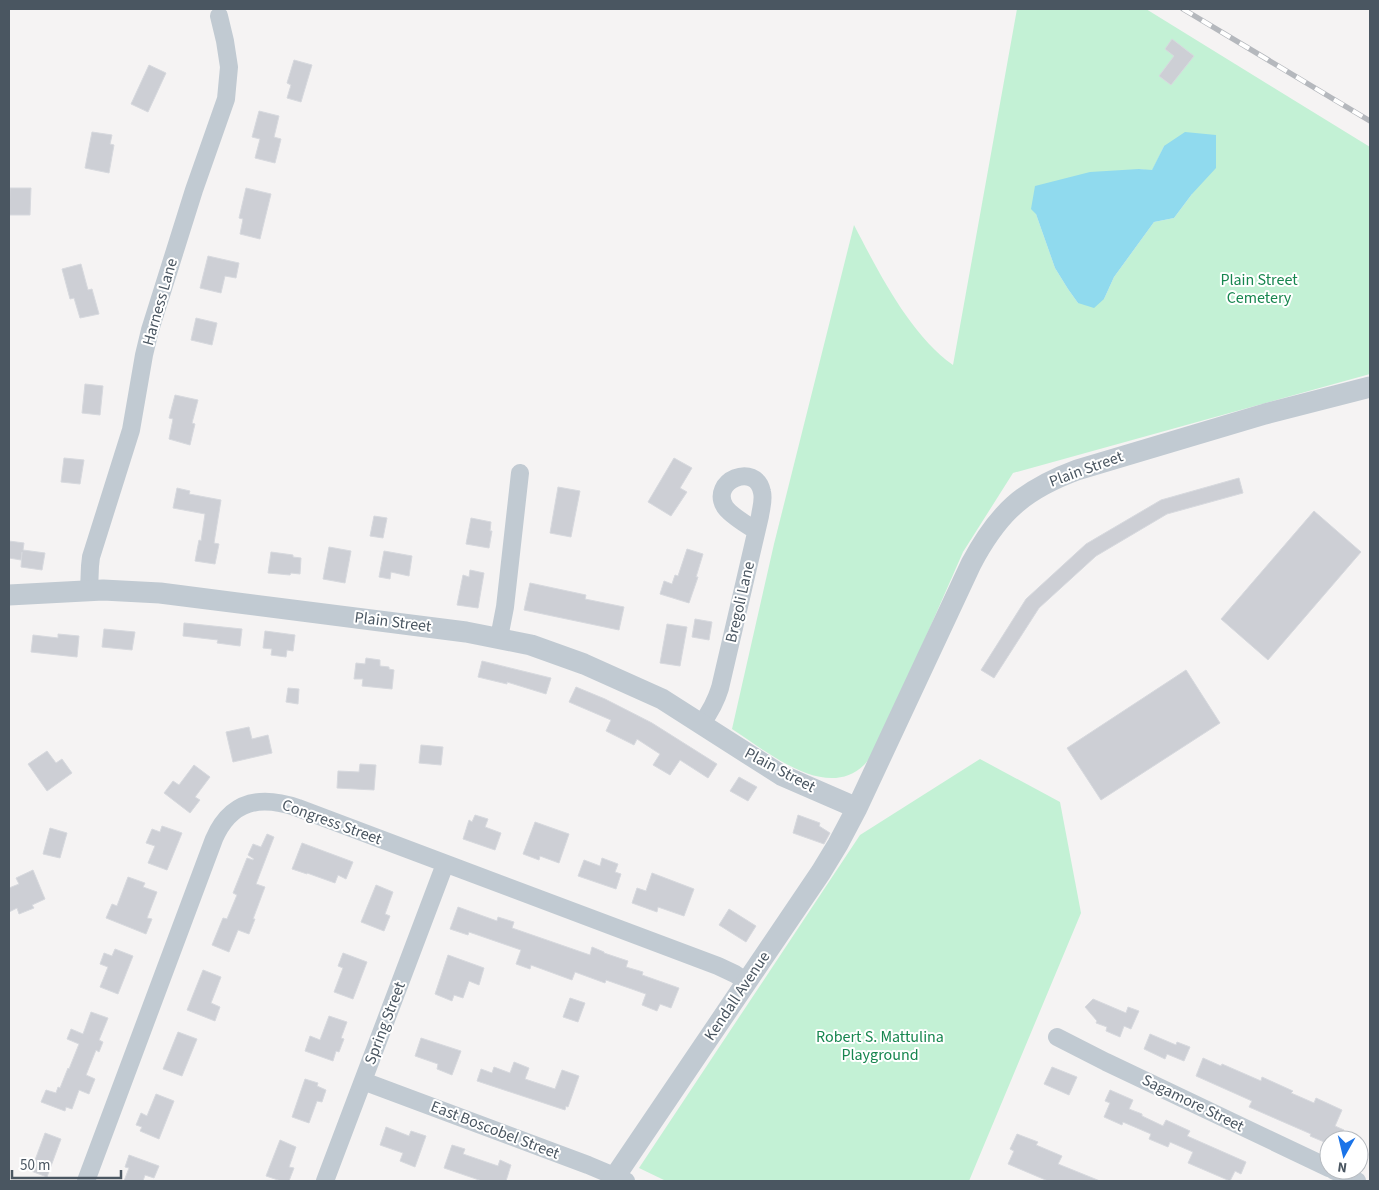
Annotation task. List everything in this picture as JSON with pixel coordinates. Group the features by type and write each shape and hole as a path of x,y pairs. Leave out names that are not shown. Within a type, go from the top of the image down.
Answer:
{"street":[{"name":"Harness Lane","path":"89,591 92,557 130,435 150,330 194,190 226,100 228,67 225,41 219,16"},
{"name":"Plain Street","path":"9,595 116,590 160,593 466,632 545,649 584,664 662,699 781,775 858,808 971,564 992,528 1015,504 1045,484 1085,467 1265,414 1370,387"},
{"path":"499,638 505,607 520,472"},
{"name":"Bregoli Lane","path":"702,723 712,709 718,695 762,507 763,493 759,484 754,479 743,476 733,478 724,487 722,497 724,503 728,510 756,531"},
{"name":"Congress Street","path":"86,1181 214,839 224,820 231,813 257,802 277,802 298,808 718,966 746,982"},
{"name":"Kendall Avenue","path":"618,1180 746,982 821,872 858,808"},
{"name":"Spring Street","path":"325,1181 445,864"},
{"name":"Sagamore Street","path":"1057,1037 1319,1163"},
{"name":"East Boscobel Street","path":"363,1081 618,1180"}],"green space":[{"name":"Plain Street Cemetery","path":"1017,9 1146,9 1370,147 1370,374 1013,473 963,552 886,728 871,757 864,765 849,775 832,778 814,776 779,760 732,729 774,544 854,225 896,301 909,320 937,352 953,365","holes":["1164,146 1192,194 1174,218 1154,222 1114,277 1104,299 1078,303 1055,268 1036,214 1139,169 1152,171"]},
{"name":"Robert S. Mattulina Playground","path":"980,759 1060,802 1081,913 969,1181 666,1181 639,1168 860,835"}],"water":[{"path":"1185,132 1216,135 1216,168 1192,194 1174,218 1154,222 1114,277 1104,299 1094,308 1078,303 1055,268 1036,214 1031,209 1035,186 1090,172 1152,170 1164,146"}],"building":[{"path":"1172,39 1194,56 1171,85 1159,76 1174,56 1165,49"},
{"path":"294,60 312,65 301,102 287,98 291,85 287,83"},
{"path":"149,65 166,73 148,112 131,104"},
{"path":"259,111 279,116 274,137 281,139 275,163 255,158 260,139 252,137"},
{"path":"92,132 112,135 110,144 114,145 109,173 85,168"},
{"path":"10,188 31,188 30,215 9,215"},
{"path":"246,188 271,194 260,239 240,234 243,219 239,218"},
{"path":"208,256 239,263 236,278 225,276 221,293 200,288"},
{"path":"81,264 88,290 92,289 99,314 80,318 74,298 70,299 62,269"},
{"path":"196,318 217,323 212,345 191,340"},
{"path":"85,384 103,386 100,415 82,413"},
{"path":"175,395 198,400 192,423 195,424 190,445 169,439 173,419 169,418"},
{"path":"64,458 84,460 80,484 61,482"},
{"path":"674,458 692,468 680,488 687,492 671,516 648,502"},
{"path":"1239,478 1243,493 1167,514 1096,556 1039,608 994,678 981,670 1026,599 1086,544 1161,500"},
{"path":"558,487 580,491 571,537 550,533"},
{"path":"177,488 190,491 189,494 221,500 214,543 219,544 215,564 195,561 199,540 201,541 205,514 173,508"},
{"path":"1314,511 1361,552 1268,660 1221,619"},
{"path":"374,516 387,518 383,538 370,536"},
{"path":"471,518 491,522 490,531 492,531 489,548 466,544"},
{"path":"9,541 24,543 23,550 45,553 42,570 21,567 22,552 21,560 9,558"},
{"path":"329,547 351,551 345,583 323,579"},
{"path":"687,549 703,554 696,577 698,577 689,603 660,594 664,581 672,584 675,575 678,576"},
{"path":"384,551 412,556 409,576 391,572 390,579 379,577"},
{"path":"271,552 301,558 300,574 268,573"},
{"path":"470,570 484,573 478,608 457,605 463,575 469,577"},
{"path":"530,583 586,595 585,599 624,607 619,630 524,610"},
{"path":"695,619 712,622 709,640 692,637"},
{"path":"184,623 242,629 240,646 217,643 218,640 183,636"},
{"path":"667,624 687,627 680,666 660,663"},
{"path":"104,629 135,632 132,650 102,647"},
{"path":"265,631 295,635 293,651 287,650 286,657 271,655 272,649 263,648"},
{"path":"58,634 79,636 77,657 31,652 33,635 58,638"},
{"path":"366,658 380,660 380,666 389,667 389,669 394,670 392,689 362,686 363,679 354,679 356,663 365,664"},
{"path":"482,661 551,678 546,694 507,682 507,684 478,677"},
{"path":"1186,670 1220,723 1101,800 1067,748"},
{"path":"576,687 605,699 652,723 717,764 708,778 680,760 670,775 653,765 660,754 637,739 634,745 606,731 611,720 569,702"},
{"path":"288,688 299,689 298,704 286,702"},
{"path":"249,727 252,739 268,735 272,753 233,762 226,732"},
{"path":"421,745 443,747 441,765 419,763"},
{"path":"47,751 56,763 62,759 72,773 47,791 28,764"},
{"path":"360,764 376,765 374,790 337,788 338,771 359,772"},
{"path":"194,765 210,777 195,797 200,800 190,813 164,793 173,781 179,785"},
{"path":"739,777 757,787 748,801 730,791"},
{"path":"475,815 488,819 485,827 501,833 495,850 463,839 469,820 472,822"},
{"path":"798,815 820,823 819,826 830,833 824,844 793,833"},
{"path":"535,822 569,834 559,863 540,856 539,860 523,854"},
{"path":"162,826 182,833 167,870 148,863 155,846 146,843 152,829 160,832"},
{"path":"50,828 67,833 60,858 43,854"},
{"path":"267,834 274,837 256,884 265,887 253,919 255,919 249,934 238,930 229,952 212,945 223,918 227,919 237,895 233,893 247,858 254,859 248,855 253,844 261,847"},
{"path":"302,843 353,862 346,879 338,875 335,883 292,869"},
{"path":"602,858 618,864 615,872 621,874 616,889 578,876 584,860 600,866"},
{"path":"33,870 45,899 32,905 34,908 19,914 17,908 9,912 9,888 19,884 16,878"},
{"path":"652,873 694,889 684,916 658,907 657,912 632,903 637,888 646,891"},
{"path":"128,877 145,883 143,887 157,892 147,918 152,919 146,934 106,918 112,904 117,906"},
{"path":"376,885 393,892 385,914 390,916 384,931 361,922"},
{"path":"458,907 497,921 498,917 514,922 512,928 590,955 592,947 628,961 626,967 643,972 642,975 679,988 671,1008 660,1004 657,1011 642,1005 646,994 606,980 605,983 575,972 572,980 531,965 530,969 516,964 521,950 469,932 468,935 450,929"},
{"path":"729,909 756,926 746,942 719,925"},
{"path":"115,949 133,956 118,994 100,987 108,967 100,964 104,953 112,956"},
{"path":"343,953 367,962 353,999 334,992 343,968 338,966"},
{"path":"448,955 484,968 479,985 469,981 463,998 454,995 452,1001 435,994"},
{"path":"203,970 221,977 211,1003 220,1007 215,1021 187,1010"},
{"path":"570,998 585,1003 578,1022 563,1017"},
{"path":"1093,999 1126,1013 1128,1007 1139,1011 1131,1029 1124,1026 1120,1037 1106,1031 1107,1027 1096,1023 1097,1021 1085,1007"},
{"path":"91,1012 108,1018 99,1040 103,1042 99,1052 96,1050 86,1075 95,1079 89,1094 79,1090 72,1109 66,1107 65,1111 41,1102 46,1090 56,1093 58,1087 60,1088 79,1044 67,1039 71,1029 83,1034"},
{"path":"329,1016 347,1022 341,1038 344,1039 339,1052 336,1051 333,1061 305,1051 310,1036 320,1040"},
{"path":"178,1032 197,1039 182,1076 163,1069"},
{"path":"1150,1034 1176,1045 1177,1042 1190,1047 1184,1061 1167,1054 1165,1059 1144,1049"},
{"path":"421,1038 461,1051 452,1075 437,1069 438,1064 415,1056"},
{"path":"1203,1058 1261,1081 1262,1077 1314,1103 1316,1098 1342,1110 1335,1126 1344,1130 1319,1130 1319,1140 1310,1136 1311,1134 1249,1107 1252,1101 1196,1076"},
{"path":"514,1062 529,1068 525,1079 555,1089 562,1070 579,1076 568,1107 566,1106 565,1110 477,1081 481,1069 492,1073 494,1067 510,1073"},
{"path":"1052,1067 1077,1077 1069,1095 1044,1084"},
{"path":"305,1079 318,1083 317,1086 326,1090 322,1102 317,1101 309,1123 292,1117"},
{"path":"1110,1090 1133,1100 1129,1109 1142,1114 1142,1116 1163,1126 1166,1120 1190,1131 1187,1136 1246,1162 1241,1174 1235,1171 1230,1181 1188,1163 1193,1152 1170,1142 1168,1147 1149,1139 1151,1134 1123,1122 1122,1125 1104,1117 1110,1103 1105,1101"},
{"path":"156,1094 174,1101 159,1139 140,1131 142,1127 136,1125 141,1113 147,1116"},
{"path":"386,1127 409,1136 411,1131 426,1136 415,1167 400,1161 403,1153 380,1145"},
{"path":"45,1133 61,1139 47,1177 31,1171"},
{"path":"1017,1134 1038,1142 1036,1145 1062,1156 1058,1164 1100,1181 1048,1181 1008,1164 1014,1151 1010,1149"},
{"path":"280,1140 296,1147 289,1167 294,1168 289,1181 281,1181 266,1176"},
{"path":"452,1145 465,1149 463,1154 498,1166 500,1160 511,1165 506,1181 482,1181 444,1168"},
{"path":"129,1155 159,1166 154,1178 145,1175 143,1181 124,1181 129,1168 125,1167"}],"railway":[{"path":"1183,9 1370,121"}]}
